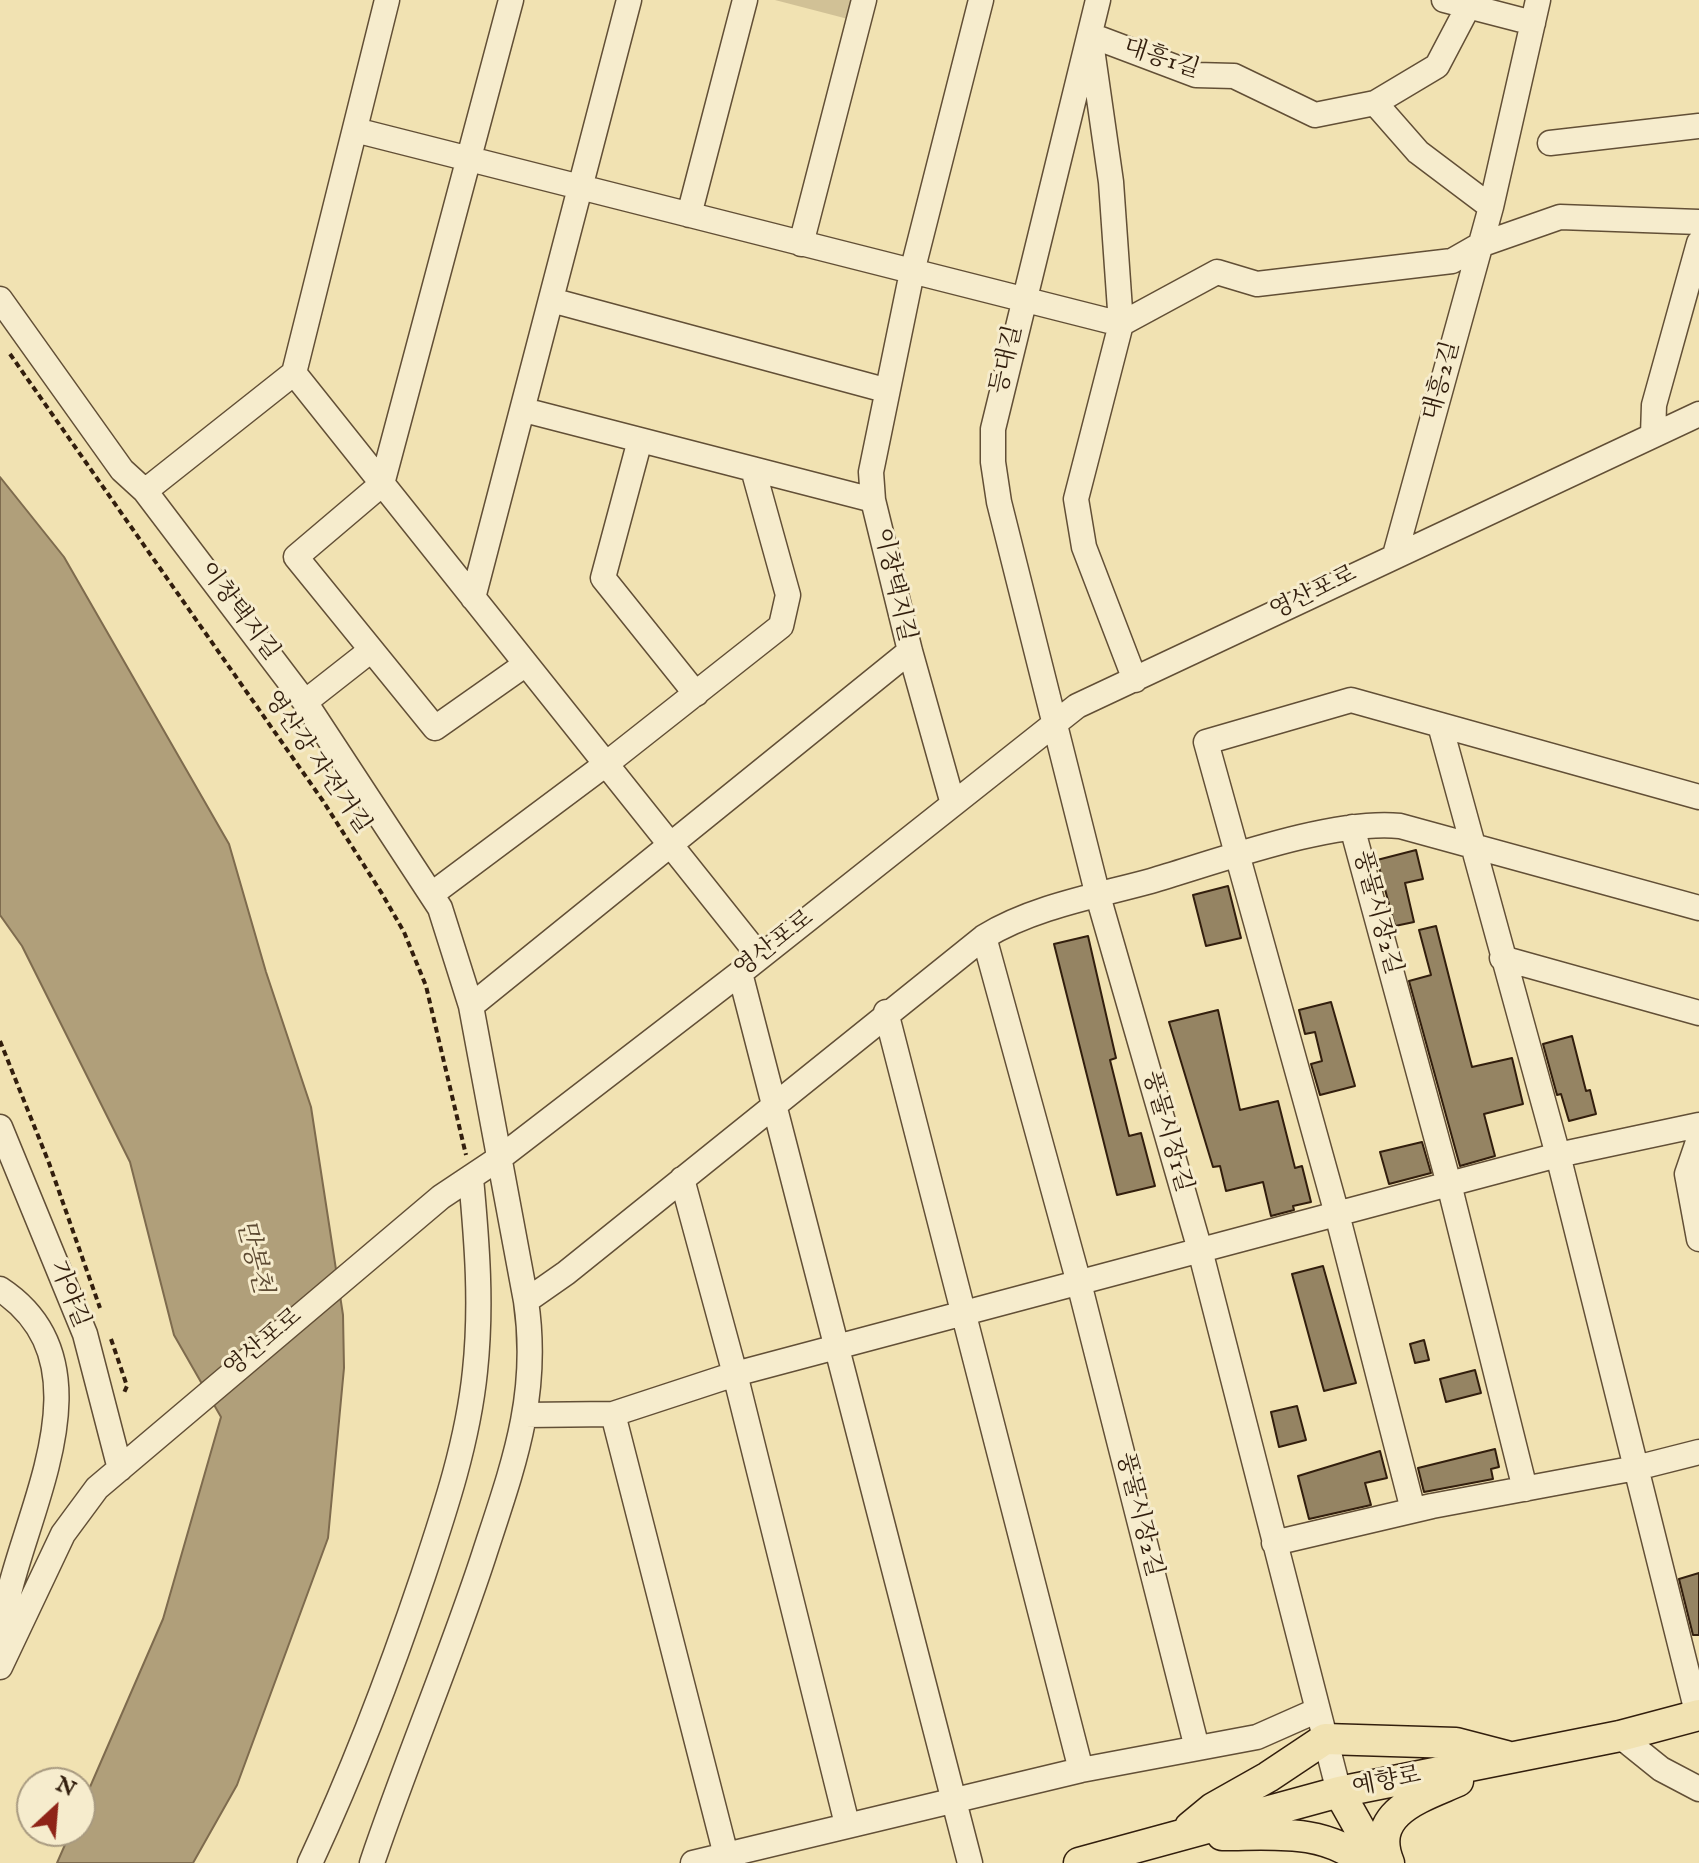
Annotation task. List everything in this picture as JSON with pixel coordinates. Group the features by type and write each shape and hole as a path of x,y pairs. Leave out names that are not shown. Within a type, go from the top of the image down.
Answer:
{"main road":[{"name":"예향로","path":"1079,1863 1339,1792 1620,1736 1698,1716"},
{"path":"1179,1836 1213,1808 1268,1777 1325,1739 1456,1743 1511,1758"},
{"path":"1389,1863 1383,1848 1384,1837 1396,1812 1511,1758"},
{"path":"1339,1792 1379,1863"},
{"path":"1179,1836 1312,1835 1344,1847 1366,1863"}],"street":[{"path":"145,491 294,373 387,0"},
{"path":"511,0 382,484 296,557 435,728 526,664"},
{"path":"473,598 629,0"},
{"path":"689,215 745,0"},
{"path":"801,244 864,0"},
{"name":"이창택지길","path":"471,1006 910,651 873,500 871,472 885,390 912,272 981,0"},
{"name":"등대길","path":"1054,723 999,502 993,462 993,429 1098,0"},
{"name":"대흥2길","path":"1395,555 1491,207 1536,12 1468,7 1444,0"},
{"name":"대흥1길","path":"1135,680 1084,547 1076,499 1121,324 1114,209 1090,35 1196,75 1234,76 1315,115 1375,103 1437,66 1468,7"},
{"path":"1375,103 1418,152 1491,207"},
{"path":"1550,143 1699,126"},
{"path":"355,130 1121,324 1217,272 1257,284 1452,261 1480,245 1560,217 1699,222"},
{"path":"1653,435 1654,405 1699,243"},
{"name":"이창택지길","path":"0,299 122,470 145,491 305,702 432,894 456,952 471,1006 501,1157"},
{"path":"551,300 885,390"},
{"path":"294,373 760,957"},
{"name":"이창택지길","path":"524,410 873,500"},
{"name":"영산포로","path":"0,1665 63,1534 97,1488 183,1412 441,1197 501,1157 740,973 1077,706 1699,414"},
{"path":"640,440 603,578 696,694"},
{"path":"432,894 606,764 781,626 788,595 753,469"},
{"path":"305,702 370,651"},
{"path":"910,651 953,804"},
{"path":"1413,1510 1337,1214 1206,742 1351,700 1699,797"},
{"name":"풍물시장1길","path":"1054,723 1098,896 1200,1250 1339,1792"},
{"path":"1440,725 1558,1155 1698,1716"},
{"name":"풍물시장2길","path":"526,1301 682,1179 886,1012 984,937 1009,922 1238,856 1374,824 1400,826 1699,908"},
{"name":"풍물시장2길","path":"1352,827 1449,1184 1525,1489"},
{"name":"풍물시장2길","path":"984,937 1079,1283 1197,1748"},
{"path":"1502,958 1699,1013"},
{"path":"740,973 970,1863"},
{"path":"886,1012 1081,1770"},
{"path":"525,1415 613,1414 735,1374 1200,1250 1558,1155 1699,1125"},
{"name":"가야길","path":"0,1127 85,1334 120,1469"},
{"path":"1699,1139 1687,1174 1699,1239"},
{"path":"372,1863 476,1579 525,1415 533,1345 501,1157"},
{"path":"310,1863 359,1758 432,1549 461,1448 474,1375 480,1306 471,1178"},
{"path":"682,1179 735,1374 847,1824"},
{"path":"0,1289 37,1322 54,1366 56,1433 9,1595 0,1665"},
{"path":"613,1414 727,1858"},
{"path":"1274,1543 1413,1510 1636,1468 1699,1452"},
{"path":"693,1863 727,1858 847,1824 1081,1770 1257,1737 1318,1710"},
{"path":"1620,1736 1661,1769 1699,1789"}],"path":[{"name":"영산강 자전거길","path":"9,353 323,801 404,932 426,986 471,1178"},
{"path":"0,1041 49,1163 101,1312"},
{"path":"107,1327 127,1386 107,1421"}],"shaded area":[{"path":"775,0 853,0 848,19"}],"water":[{"name":"만봉천","path":"0,477 64,557 229,844 266,972 311,1107 343,1315 344,1368 328,1538 237,1785 193,1863 57,1863 64,1847 96,1847 96,1773 163,1619 221,1417 174,1335 130,1162 22,946 0,915"}],"building":[{"path":"1416,850 1423,879 1405,883 1414,922 1395,926 1377,860"},
{"path":"1228,886 1241,938 1206,946 1193,895"},
{"path":"1436,926 1472,1067 1512,1058 1523,1104 1484,1114 1495,1156 1460,1166 1409,981 1431,975 1419,930"},
{"path":"1088,936 1116,1058 1110,1060 1129,1136 1141,1133 1155,1186 1117,1195 1054,944"},
{"path":"1331,1002 1355,1086 1320,1095 1311,1064 1322,1061 1315,1032 1305,1034 1299,1010"},
{"path":"1218,1010 1240,1110 1278,1101 1295,1168 1302,1166 1311,1202 1293,1206 1294,1210 1271,1216 1263,1182 1226,1191 1220,1166 1213,1167 1169,1022"},
{"path":"1572,1036 1586,1091 1590,1090 1596,1114 1569,1121 1561,1094 1557,1095 1543,1044"},
{"path":"1422,1142 1431,1173 1389,1184 1380,1152"},
{"path":"1323,1266 1356,1383 1324,1391 1292,1274"},
{"path":"1424,1340 1429,1360 1415,1363 1410,1344"},
{"path":"1475,1370 1481,1393 1446,1402 1440,1379"},
{"path":"1297,1406 1306,1440 1279,1447 1271,1412"},
{"path":"1495,1449 1499,1467 1491,1469 1493,1479 1424,1492 1418,1468"},
{"path":"1380,1451 1387,1478 1365,1483 1371,1505 1309,1519 1298,1476"},
{"path":"1699,1573 1699,1635 1693,1635 1679,1579"}]}
